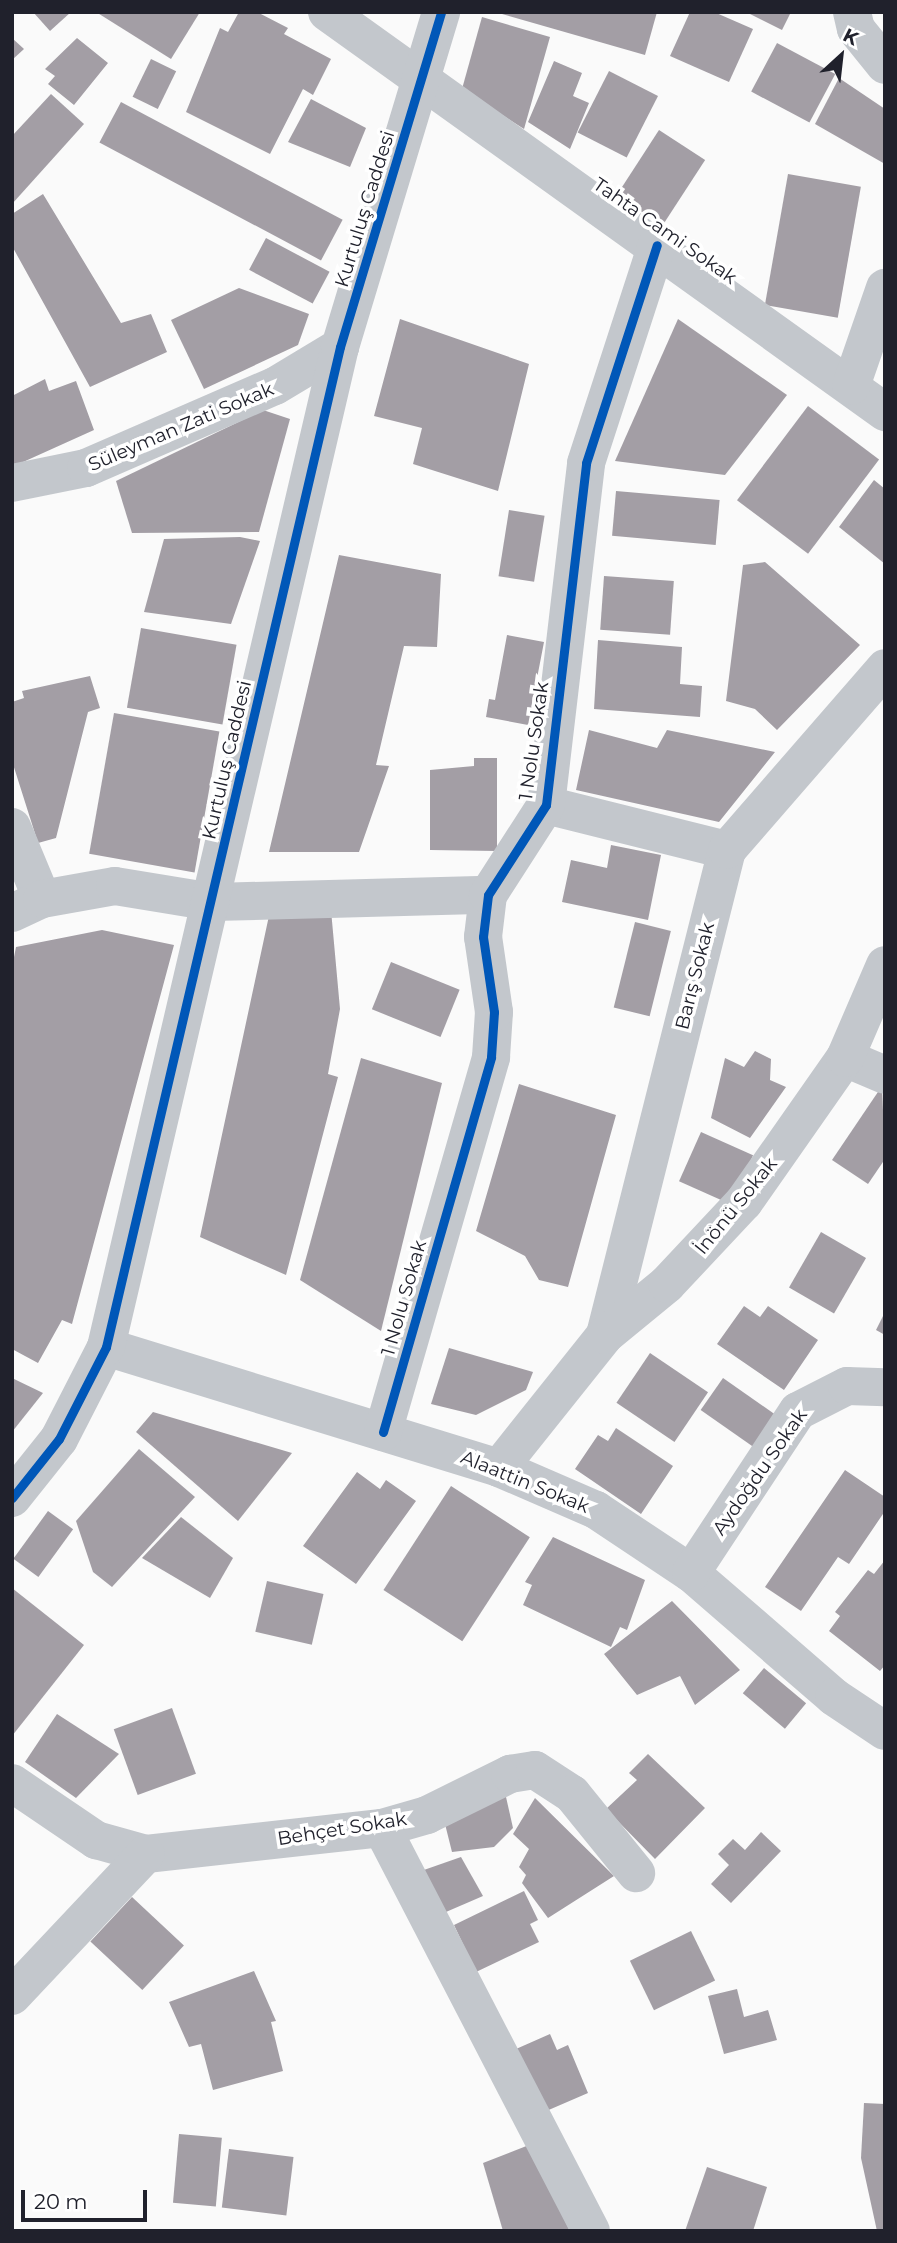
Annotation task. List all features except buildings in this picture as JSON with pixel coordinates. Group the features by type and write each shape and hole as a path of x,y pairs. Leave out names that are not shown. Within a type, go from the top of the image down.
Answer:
{"street":[{"name":"Tahta Cami Sokak","path":"327,12 422,83 657,245 885,412"},
{"name":"Kurtuluş Caddesi","path":"12,1498 59,1439 106,1347 213,902 340,347 442,12"},
{"path":"852,12 867,48 885,65"},
{"name":"1 Nolu Sokak","path":"383,1432 491,1057 494,1012 483,937 488,895 546,805 586,463 657,245"},
{"path":"851,386 885,288"},
{"name":"Süleyman Zati Sokak","path":"12,483 86,468 275,387 340,347"},
{"name":"Barış Sokak","path":"605,1335 727,850 885,668"},
{"path":"546,805 727,850"},
{"path":"12,827 27,906 115,886 213,902 488,895"},
{"name":"İnönü Sokak","path":"499,1468 605,1335 723,1227 845,1058 885,965"},
{"path":"845,1058 885,1075"},
{"name":"Alaattin Sokak","path":"106,1347 499,1468 596,1510 691,1573 834,1697 885,1731"},
{"name":"Aydoğdu Sokak","path":"691,1573 798,1411 847,1386 885,1387"},
{"name":"Behçet Sokak","path":"12,1783 96,1840 146,1854 382,1828 427,1815 510,1774 535,1770 572,1794 636,1873"},
{"path":"382,1828 591,2231"},
{"path":"12,1996 146,1854"}],"cycle path":[{"path":"12,1498 59,1439 106,1347 340,347 441,12"},
{"path":"383,1432 491,1057 494,1012 483,937 488,895 546,805 586,463 657,245"}]}
